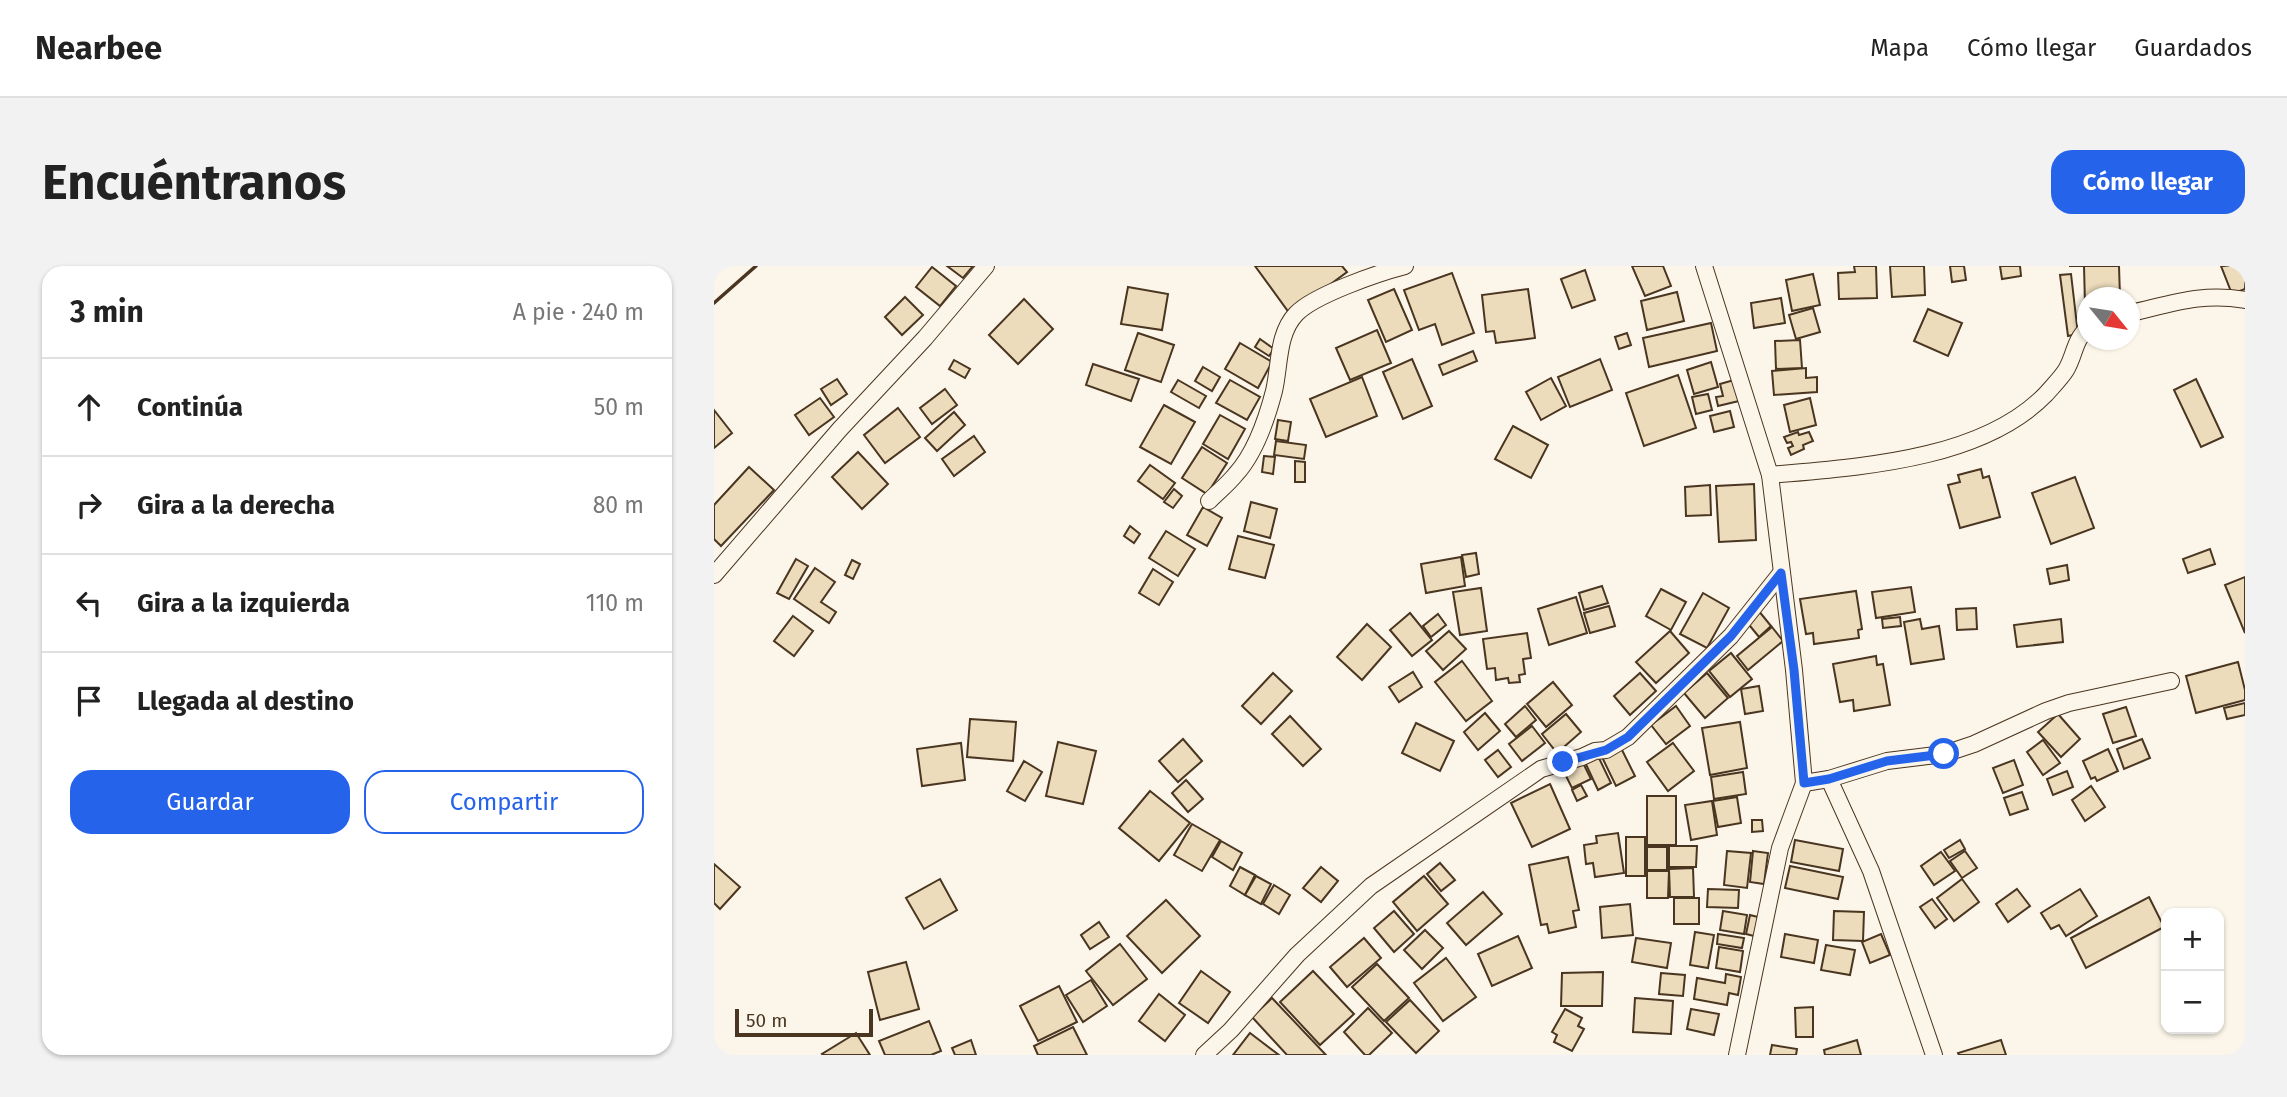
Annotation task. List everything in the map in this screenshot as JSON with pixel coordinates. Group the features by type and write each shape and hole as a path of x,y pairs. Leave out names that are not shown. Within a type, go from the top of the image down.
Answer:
{"street":[{"path":"714,575 986,266"},
{"path":"1209,501 1237,474 1250,454 1274,391 1283,340 1291,320 1319,299 1405,266"},
{"path":"1704,266 1770,475 1794,670 1804,783 1780,848 1737,1055"},
{"path":"2140,311 2192,298 2222,296 2245,300"},
{"path":"1770,475 1867,466 1924,455 1993,431 2044,396 2067,370 2077,340"},
{"path":"1204,1055 1231,1030 1297,955 1371,886 1541,769 1606,750 1628,737 1731,636 1781,573"},
{"path":"1804,783 1829,779 1887,761 1944,754 1974,744 2068,703 2171,681"},
{"path":"1829,779 1871,871 1934,1055"}],"building":[{"path":"947,266 973,266 963,278"},
{"path":"1255,266 1342,266 1347,272 1290,314"},
{"path":"1632,266 1663,266 1671,286 1645,296"},
{"path":"1854,266 1876,266 1877,298 1839,299 1838,273 1855,272"},
{"path":"1890,266 1924,266 1925,295 1892,297"},
{"path":"1950,266 1964,266 1966,280 1952,282"},
{"path":"2000,266 2020,266 2021,276 2002,279"},
{"path":"2084,266 2119,266 2120,287 2085,287"},
{"path":"2221,266 2245,266 2245,289 2232,294"},
{"path":"932,267 956,286 940,306 916,287"},
{"path":"1585,270 1595,300 1572,308 1561,279"},
{"path":"1452,273 1474,333 1442,345 1435,324 1419,330 1404,290"},
{"path":"1813,274 1820,305 1792,311 1786,280"},
{"path":"2071,274 2077,334 2068,336 2060,275"},
{"path":"1128,287 1168,294 1162,330 1121,324"},
{"path":"1394,289 1412,330 1386,342 1368,300"},
{"path":"1528,289 1535,338 1496,343 1494,331 1486,332 1482,295"},
{"path":"1677,292 1684,321 1647,330 1641,301"},
{"path":"905,297 923,315 902,335 885,317"},
{"path":"1781,298 1785,323 1754,328 1751,303"},
{"path":"1024,299 1053,329 1018,364 989,335"},
{"path":"1813,308 1820,332 1796,339 1789,315"},
{"path":"1928,309 1962,323 1948,356 1914,341"},
{"path":"1711,323 1717,351 1649,367 1643,338"},
{"path":"1377,330 1391,363 1350,380 1336,348"},
{"path":"1138,333 1174,345 1161,382 1125,370"},
{"path":"1627,333 1631,345 1619,349 1615,337"},
{"path":"1260,339 1274,349 1269,356 1255,347"},
{"path":"1800,340 1802,368 1776,369 1775,341"},
{"path":"1240,343 1272,362 1258,388 1225,369"},
{"path":"1473,351 1477,361 1443,375 1439,365"},
{"path":"1412,359 1432,406 1403,419 1383,372"},
{"path":"1600,359 1612,390 1570,407 1558,377"},
{"path":"954,360 970,369 965,378 949,369"},
{"path":"1711,362 1718,387 1694,394 1687,370"},
{"path":"1093,364 1139,379 1131,401 1086,385"},
{"path":"1203,367 1220,377 1212,391 1195,381"},
{"path":"1806,368 1806,378 1817,377 1817,392 1774,395 1772,371"},
{"path":"1678,375 1696,428 1644,446 1626,393"},
{"path":"1362,377 1377,416 1326,437 1310,399"},
{"path":"1551,378 1566,406 1541,420 1526,392"},
{"path":"837,379 847,394 831,405 821,389"},
{"path":"2196,379 2223,437 2201,447 2174,390"},
{"path":"1178,380 1206,396 1199,408 1171,392"},
{"path":"1230,380 1260,397 1247,420 1216,403"},
{"path":"1734,380 1739,401 1718,406 1716,397 1723,396 1720,384"},
{"path":"945,389 957,405 932,424 920,408"},
{"path":"1708,394 1712,410 1696,414 1692,397"},
{"path":"820,398 834,417 809,435 795,415"},
{"path":"1810,398 1816,425 1790,432 1784,405"},
{"path":"1164,405 1195,422 1171,464 1140,447"},
{"path":"898,408 920,437 885,463 864,435"},
{"path":"714,410 732,433 714,448"},
{"path":"1730,411 1734,427 1714,432 1710,416"},
{"path":"954,412 965,425 937,451 925,438"},
{"path":"1220,415 1245,429 1228,459 1203,444"},
{"path":"1278,420 1291,422 1288,441 1275,439"},
{"path":"1513,426 1548,445 1531,478 1495,459"},
{"path":"1798,432 1799,435 1809,432 1813,441 1791,455 1788,448 1793,446 1791,442 1787,443 1784,437"},
{"path":"974,436 985,452 954,476 942,459"},
{"path":"1276,441 1306,445 1304,459 1274,455"},
{"path":"1202,447 1227,463 1207,494 1182,478"},
{"path":"858,452 888,484 862,509 832,477"},
{"path":"1264,456 1275,457 1273,474 1262,472"},
{"path":"1295,461 1305,462 1305,482 1295,482"},
{"path":"1150,465 1175,483 1163,499 1138,481"},
{"path":"749,467 774,490 721,546 714,539 714,505"},
{"path":"1981,469 1983,478 1989,476 2000,517 1960,528 1948,485 1960,482 1958,475"},
{"path":"2075,477 2094,528 2051,544 2032,493"},
{"path":"1754,484 1756,540 1719,542 1716,486"},
{"path":"1710,485 1711,515 1686,516 1685,487"},
{"path":"1174,489 1182,496 1173,508 1164,502"},
{"path":"1251,502 1277,509 1270,538 1244,531"},
{"path":"1203,507 1222,518 1207,546 1187,535"},
{"path":"1130,526 1140,534 1134,543 1124,536"},
{"path":"1166,531 1195,549 1178,576 1149,558"},
{"path":"1238,536 1274,545 1265,578 1229,569"},
{"path":"2210,549 2215,564 2188,573 2183,559"},
{"path":"1476,553 1479,574 1466,577 1462,555"},
{"path":"1461,557 1465,586 1426,593 1421,564"},
{"path":"796,559 808,566 789,599 777,593"},
{"path":"852,560 860,564 853,579 845,575"},
{"path":"2067,565 2069,580 2050,584 2047,569"},
{"path":"815,568 835,582 821,602 836,612 829,623 794,599"},
{"path":"1153,569 1173,582 1159,605 1139,593"},
{"path":"2245,577 2245,633 2225,585"},
{"path":"1602,586 1608,603 1584,610 1579,593"},
{"path":"1911,587 1915,612 1876,618 1872,592"},
{"path":"1481,588 1487,631 1460,635 1453,592"},
{"path":"1661,589 1686,602 1671,630 1646,616"},
{"path":"1856,591 1862,629 1858,630 1859,638 1814,644 1813,633 1806,634 1800,599"},
{"path":"1703,593 1729,608 1707,648 1680,634"},
{"path":"1576,597 1587,633 1549,645 1538,609"},
{"path":"1609,606 1615,626 1590,633 1584,613"},
{"path":"1976,608 1977,629 1957,630 1956,609"},
{"path":"1758,610 1771,626 1759,637 1746,621"},
{"path":"1410,613 1432,640 1412,656 1390,630"},
{"path":"1438,614 1446,625 1431,637 1423,626"},
{"path":"793,616 813,631 794,656 774,641"},
{"path":"1900,617 1901,626 1883,628 1882,619"},
{"path":"1920,619 1922,629 1939,626 1944,659 1911,664 1904,622"},
{"path":"2061,619 2063,642 2017,647 2014,625"},
{"path":"1367,624 1391,647 1362,680 1337,657"},
{"path":"1772,627 1783,641 1748,670 1737,656"},
{"path":"1449,631 1466,649 1443,670 1426,651"},
{"path":"1670,631 1689,653 1656,683 1636,662"},
{"path":"1527,633 1531,658 1523,659 1525,674 1519,675 1520,682 1509,683 1508,678 1496,680 1495,668 1487,669 1483,639"},
{"path":"1731,653 1752,679 1730,697 1709,671"},
{"path":"1876,656 1877,665 1883,664 1890,705 1854,711 1853,700 1840,702 1833,664"},
{"path":"1462,661 1492,701 1466,721 1435,682"},
{"path":"2238,662 2245,700 2196,713 2186,676"},
{"path":"1413,672 1422,687 1399,702 1389,687"},
{"path":"1273,673 1292,691 1261,724 1242,706"},
{"path":"1640,673 1656,691 1630,715 1614,696"},
{"path":"1707,673 1728,698 1705,718 1684,693"},
{"path":"1553,682 1572,705 1546,727 1527,704"},
{"path":"1759,686 1763,711 1745,714 1741,689"},
{"path":"2245,703 2245,715 2227,719 2224,708"},
{"path":"1525,706 1536,720 1516,737 1505,724"},
{"path":"1676,706 1690,726 1666,744 1651,725"},
{"path":"2126,707 2136,736 2113,743 2103,714"},
{"path":"1485,713 1500,731 1478,750 1464,732"},
{"path":"1566,714 1581,732 1557,753 1542,734"},
{"path":"2058,714 2080,739 2061,757 2038,732"},
{"path":"1290,716 1321,749 1303,766 1272,734"},
{"path":"970,719 1016,722 1013,761 967,757"},
{"path":"1740,722 1747,768 1710,775 1702,728"},
{"path":"1416,723 1454,741 1440,771 1402,753"},
{"path":"1532,726 1545,743 1522,761 1509,744"},
{"path":"1183,739 1202,761 1178,782 1159,761"},
{"path":"2142,739 2150,758 2124,769 2117,749"},
{"path":"2043,740 2060,763 2043,775 2027,752"},
{"path":"1058,742 1096,751 1083,804 1046,796"},
{"path":"961,743 965,780 922,786 917,749"},
{"path":"1673,743 1694,771 1668,791 1647,762"},
{"path":"1620,746 1635,776 1616,786 1601,755"},
{"path":"2108,749 2118,771 2097,781 2095,777 2091,779 2083,761"},
{"path":"1498,750 1511,767 1498,777 1485,760"},
{"path":"1597,754 1611,783 1598,790 1584,760"},
{"path":"1581,759 1591,779 1572,788 1562,768"},
{"path":"2014,760 2023,785 2003,793 1993,768"},
{"path":"1024,761 1042,772 1025,801 1007,791"},
{"path":"2067,771 2073,787 2053,795 2047,779"},
{"path":"1743,772 1746,794 1714,799 1711,777"},
{"path":"1186,780 1203,799 1188,812 1172,793"},
{"path":"1550,784 1570,829 1532,847 1511,803"},
{"path":"1581,785 1587,796 1577,801 1572,790"},
{"path":"2091,786 2105,807 2085,821 2072,800"},
{"path":"1150,791 1190,823 1159,861 1119,828"},
{"path":"2022,792 2028,809 2010,815 2004,798"},
{"path":"1647,796 1676,796 1676,845 1647,845"},
{"path":"1737,797 1741,823 1718,827 1713,801"},
{"path":"1712,801 1717,835 1691,840 1685,805"},
{"path":"1752,820 1762,820 1763,831 1752,832"},
{"path":"1192,824 1220,840 1202,871 1174,855"},
{"path":"1618,833 1624,873 1595,877 1593,863 1586,864 1584,845 1597,843 1596,836"},
{"path":"1626,837 1645,837 1645,876 1626,876"},
{"path":"1795,840 1843,849 1839,871 1791,862"},
{"path":"1960,840 1965,849 1949,858 1944,850"},
{"path":"1221,841 1242,853 1233,870 1212,857"},
{"path":"1669,846 1697,846 1696,867 1669,867"},
{"path":"1647,847 1667,847 1667,870 1647,870"},
{"path":"1727,851 1751,853 1747,888 1724,885"},
{"path":"1753,851 1768,853 1764,884 1750,882"},
{"path":"1965,851 1977,868 1962,878 1950,861"},
{"path":"1941,852 1955,871 1934,885 1921,866"},
{"path":"1568,857 1579,910 1573,911 1576,927 1549,933 1547,924 1541,925 1529,865"},
{"path":"1440,863 1455,880 1441,891 1427,874"},
{"path":"714,864 740,887 720,909 714,903"},
{"path":"1790,866 1843,877 1838,899 1785,888"},
{"path":"1240,867 1255,875 1245,895 1230,886"},
{"path":"1321,867 1338,881 1321,902 1303,888"},
{"path":"1693,868 1694,897 1670,897 1669,869"},
{"path":"1647,871 1669,871 1668,898 1647,898"},
{"path":"1256,876 1271,884 1261,904 1245,895"},
{"path":"1424,876 1448,904 1417,931 1393,902"},
{"path":"940,879 957,910 924,929 906,898"},
{"path":"1962,879 1979,902 1954,921 1937,898"},
{"path":"1274,885 1290,895 1279,914 1263,904"},
{"path":"1708,889 1739,890 1738,908 1707,907"},
{"path":"2017,889 2030,906 2008,922 1996,904"},
{"path":"2080,889 2097,916 2066,936 2059,925 2051,929 2041,913"},
{"path":"1483,892 1502,914 1466,945 1447,923"},
{"path":"2149,897 2161,921 2161,929 2086,968 2071,938"},
{"path":"1674,898 1699,898 1699,924 1674,924"},
{"path":"1932,899 1947,919 1935,928 1920,907"},
{"path":"1166,900 1200,936 1162,973 1127,936"},
{"path":"1630,904 1633,935 1602,938 1600,907"},
{"path":"1394,911 1414,934 1394,952 1374,928"},
{"path":"1723,911 1747,915 1744,934 1720,930"},
{"path":"1834,911 1864,912 1863,941 1833,940"},
{"path":"1750,915 1762,918 1758,937 1746,934"},
{"path":"1099,922 1109,937 1090,949 1081,935"},
{"path":"1425,930 1443,948 1422,969 1404,950"},
{"path":"1695,932 1714,935 1708,968 1690,965"},
{"path":"1718,934 1744,938 1742,948 1717,944"},
{"path":"1785,934 1818,940 1814,963 1781,957"},
{"path":"1881,934 1890,955 1870,963 1862,942"},
{"path":"1518,936 1532,968 1492,986 1478,954"},
{"path":"1364,938 1381,958 1347,987 1330,967"},
{"path":"1636,938 1671,943 1667,968 1632,962"},
{"path":"1120,944 1147,979 1113,1005 1086,971"},
{"path":"1826,945 1855,950 1850,975 1821,970"},
{"path":"1719,947 1743,951 1740,972 1716,968"},
{"path":"1446,958 1476,997 1443,1021 1414,983"},
{"path":"906,962 919,1009 880,1020 868,972"},
{"path":"1377,964 1409,998 1384,1021 1352,987"},
{"path":"1201,971 1230,992 1208,1023 1179,1003"},
{"path":"1313,971 1354,1014 1320,1045 1280,1002"},
{"path":"1603,972 1602,1006 1561,1006 1562,973"},
{"path":"1661,973 1685,975 1683,996 1659,994"},
{"path":"1726,974 1741,977 1738,995 1729,993 1727,1005 1694,999 1697,978 1725,983"},
{"path":"1091,980 1107,1006 1083,1022 1066,995"},
{"path":"1059,986 1077,1022 1038,1041 1020,1006"},
{"path":"1159,994 1185,1015 1165,1041 1139,1021"},
{"path":"1272,998 1326,1055 1287,1055 1252,1017"},
{"path":"1635,998 1673,1001 1671,1034 1633,1032"},
{"path":"1410,1000 1439,1031 1416,1053 1386,1022"},
{"path":"1813,1007 1813,1037 1796,1037 1795,1008"},
{"path":"1368,1008 1392,1033 1369,1055 1365,1055 1344,1032"},
{"path":"1565,1009 1582,1018 1578,1026 1584,1029 1572,1051 1554,1042 1557,1035 1552,1032"},
{"path":"1691,1009 1719,1014 1714,1035 1687,1029"},
{"path":"929,1021 941,1051 931,1055 885,1055 879,1041"},
{"path":"1073,1027 1087,1055 1038,1055 1034,1046"},
{"path":"856,1033 870,1055 822,1054"},
{"path":"1250,1033 1279,1055 1233,1055"},
{"path":"971,1040 976,1055 955,1055 952,1048"},
{"path":"1857,1040 1861,1055 1825,1055 1824,1050"},
{"path":"2001,1040 2006,1055 1958,1053"},
{"path":"1772,1045 1797,1049 1796,1055 1770,1055"}],"wall":[{"path":"714,303 756,266"}],"route":[{"path":"1563,762 1606,750 1628,737 1731,636 1781,573 1794,670 1804,783 1829,779 1887,761 1944,754"}]}
